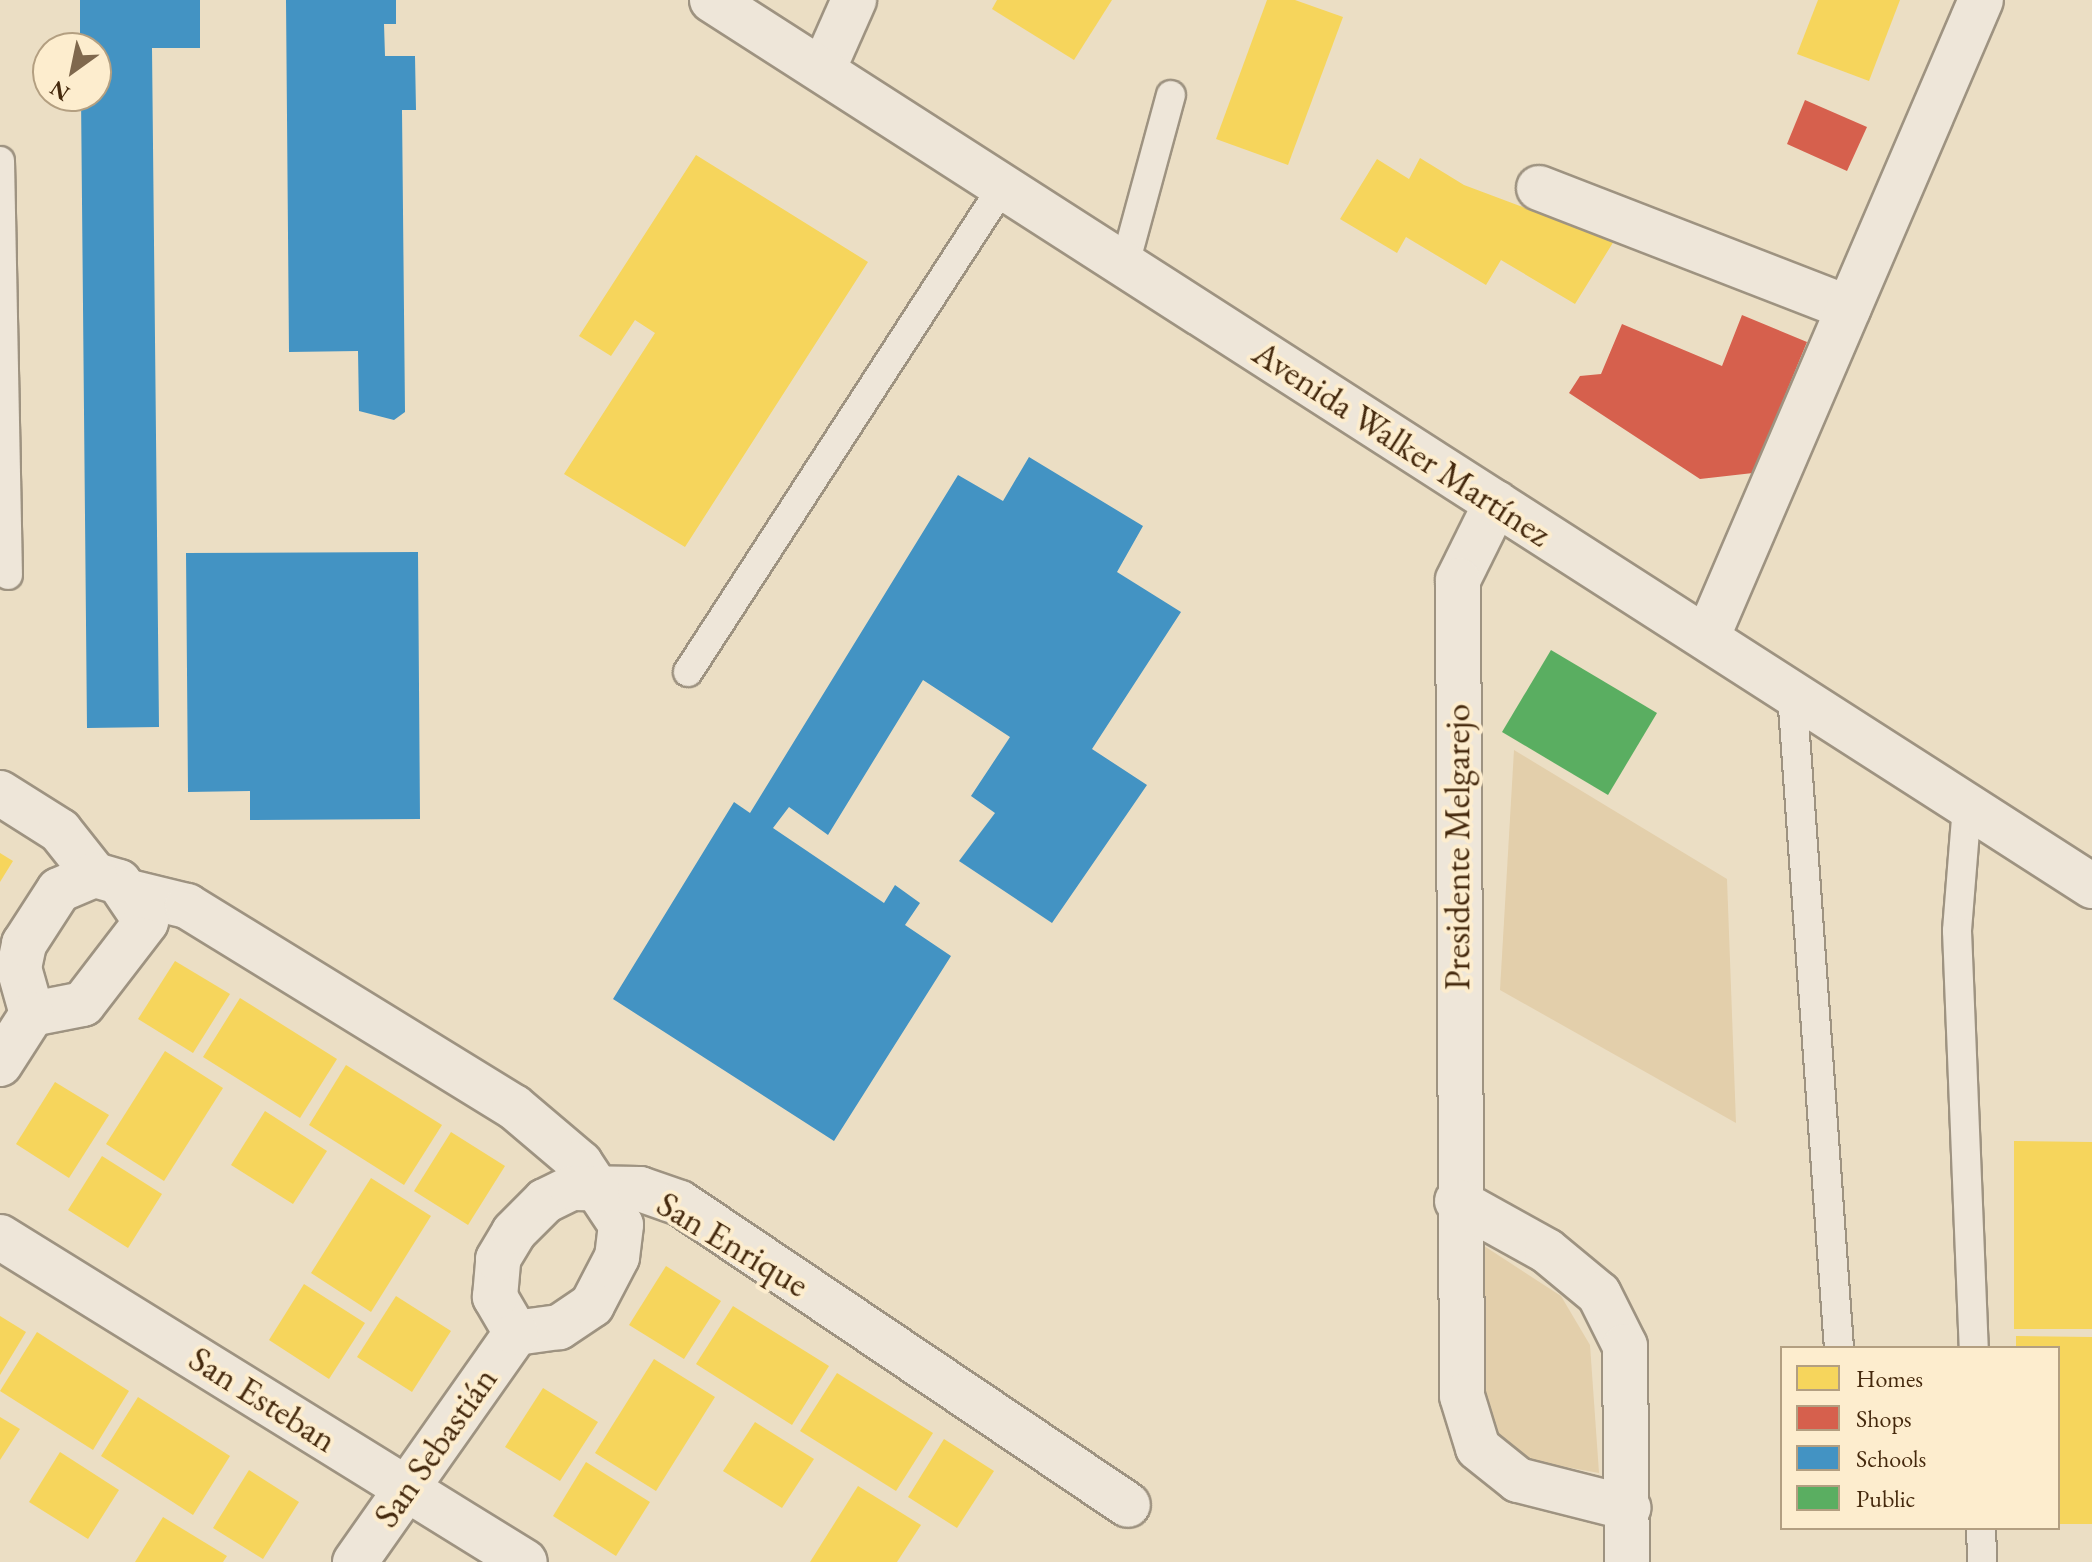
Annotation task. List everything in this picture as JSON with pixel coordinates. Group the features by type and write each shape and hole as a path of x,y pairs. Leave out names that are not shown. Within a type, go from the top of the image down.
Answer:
{"street":[{"name":"Avenida Walker Martínez","path":"712,0 2092,886"},
{"path":"823,70 854,0"},
{"path":"1707,638 1981,0"},
{"path":"1539,188 1849,308"},
{"name":"Presidente Melgarejo","path":"1496,503 1458,580 1457,1201 1462,1396 1478,1448 1518,1480 1629,1508"},
{"path":"0,793 60,831 146,922 138,940 83,1004 32,1014 0,1064"},
{"path":"32,1014 19,968 24,944 59,890 112,884"},
{"name":"San Enrique","path":"112,884 187,906 514,1107 605,1192 640,1189 680,1203 1128,1505"},
{"name":"San Sebastián","path":"355,1562 404,1486 516,1333 559,1327 592,1305 617,1257 621,1225 605,1192 572,1188 545,1201 514,1232 498,1259 495,1297 516,1333"},
{"path":"1457,1201 1547,1251 1599,1294 1625,1346 1629,1508 1627,1562"},
{"name":"San Esteban","path":"0,1237 525,1562"}],"lane":[{"path":"1125,264 1171,95"},
{"path":"0,161 8,575"},
{"path":"688,672 1003,186"},
{"path":"1792,693 1839,1346"},
{"path":"1967,806 1957,931 1974,1346"},
{"path":"1981,1530 1982,1562"}],"shaded area":[{"path":"1514,750 1727,879 1736,1123 1500,990"},
{"path":"1478,1242 1561,1296 1590,1345 1599,1473 1516,1458 1483,1420"}],"building: Homes":[{"path":"997,0 1112,0 1074,60 992,9"},
{"path":"1267,0 1295,0 1343,17 1288,165 1216,139"},
{"path":"1818,0 1900,0 1869,81 1797,54"},
{"path":"696,155 868,262 685,547 564,474 655,333 635,320 611,356 579,336"},
{"path":"1420,158 1464,185 1614,241 1575,304 1501,260 1486,285 1406,237 1397,253 1340,219 1377,159 1409,179"},
{"path":"0,853 13,861 0,882"},
{"path":"175,961 230,994 193,1053 138,1019"},
{"path":"240,998 337,1059 300,1118 203,1057"},
{"path":"165,1051 223,1088 164,1181 106,1144"},
{"path":"346,1065 442,1125 404,1185 309,1125"},
{"path":"55,1082 109,1115 69,1178 16,1144"},
{"path":"265,1111 327,1151 293,1204 231,1165"},
{"path":"451,1132 505,1166 468,1225 414,1191"},
{"path":"2014,1141 2092,1142 2092,1329 2014,1329"},
{"path":"102,1156 162,1194 128,1248 68,1210"},
{"path":"371,1178 431,1216 371,1312 311,1273"},
{"path":"666,1266 721,1301 684,1359 629,1325"},
{"path":"304,1284 365,1323 329,1379 269,1340"},
{"path":"396,1296 451,1331 412,1392 357,1357"},
{"path":"733,1306 829,1366 792,1425 696,1364"},
{"path":"0,1316 26,1332 0,1375"},
{"path":"37,1332 129,1391 93,1450 0,1391"},
{"path":"2016,1336 2092,1337 2092,1524 2060,1524 2060,1346 2016,1346"},
{"path":"654,1359 715,1397 656,1491 595,1453"},
{"path":"837,1373 933,1433 896,1491 800,1431"},
{"path":"543,1388 598,1422 560,1481 505,1447"},
{"path":"138,1397 230,1456 193,1515 101,1456"},
{"path":"0,1417 20,1429 0,1460"},
{"path":"755,1422 814,1459 782,1508 723,1471"},
{"path":"944,1439 994,1471 957,1528 908,1497"},
{"path":"60,1452 119,1490 88,1539 29,1502"},
{"path":"586,1462 650,1502 616,1556 553,1516"},
{"path":"249,1470 299,1502 263,1559 213,1528"},
{"path":"858,1486 921,1525 897,1562 810,1562"},
{"path":"163,1517 227,1556 223,1562 135,1562"}],"building: Shops":[{"path":"1805,100 1867,127 1847,171 1787,144"},
{"path":"1742,315 1807,342 1753,473 1700,479 1569,393 1580,376 1601,374 1622,324 1722,366"}],"building: Schools":[{"path":"80,0 200,0 200,48 152,48 159,727 87,728 81,112 112,112 112,32 80,32"},
{"path":"286,0 396,0 396,24 384,24 385,56 415,56 416,110 402,110 405,412 394,420 359,411 358,351 289,352"},
{"path":"1029,457 1143,526 1117,572 1181,612 1092,749 1147,785 1052,923 959,861 995,813 971,796 1010,737 923,680 828,835 789,807 773,828 884,903 895,885 920,903 905,925 951,956 834,1141 613,999 734,802 750,813 958,475 1003,501"},
{"path":"418,552 420,819 250,820 250,791 188,792 186,553"}],"building: Public":[{"path":"1551,650 1657,713 1608,795 1502,732"}]}
